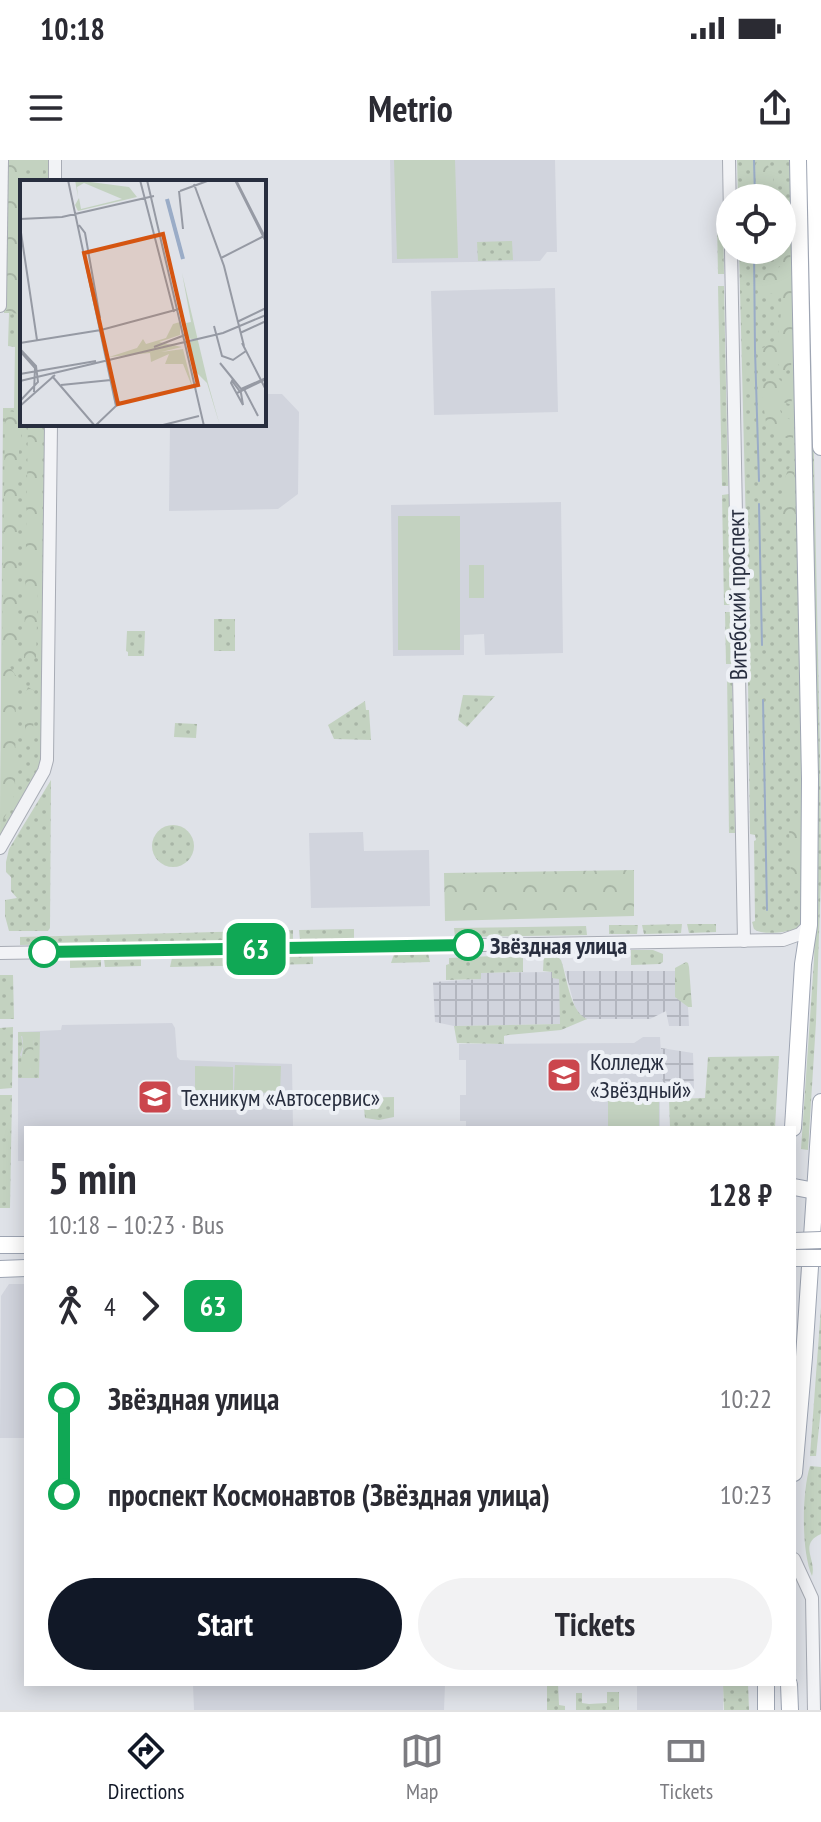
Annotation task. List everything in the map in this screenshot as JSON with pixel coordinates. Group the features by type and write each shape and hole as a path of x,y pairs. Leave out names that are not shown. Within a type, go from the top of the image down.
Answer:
{"main road":[{"path":"793,1126 803,964 809,925 810,779 798,160"},
{"path":"815,160 821,447"},
{"path":"796,1392 798,1311 815,1191 821,1102"},
{"path":"796,1187 815,1191"},
{"path":"796,1193 815,1191"},
{"path":"796,1241 821,1240"},
{"path":"0,1245 24,1245"},
{"path":"796,1258 821,1258"},
{"path":"0,1269 24,1268"},
{"path":"766,1686 766,1710"},
{"path":"789,1686 790,1710"}],"street":[{"path":"0,306 2,160"},
{"path":"729,160 729,184"},
{"name":"Витебский проспект","path":"731,264 744,941"},
{"path":"0,848 44,771 47,760 51,426"},
{"path":"0,953 783,940 800,934 809,925"},
{"path":"783,940 794,947 803,964"},
{"path":"796,1563 812,1598 814,1710"}],"shaded area":[{"path":"390,160 555,160 557,252 547,252 540,261 392,263"},
{"path":"555,288 558,412 434,415 431,291"},
{"path":"266,394 282,394 299,412 298,494 278,509 169,511 170,426 266,426"},
{"path":"561,502 563,653 485,655 484,634 464,635 464,655 393,656 391,505"},
{"path":"363,832 364,851 429,850 430,906 311,908 309,833"},
{"path":"565,971 675,971 675,996 688,1007 689,1026 669,1026 666,1011 650,1019 583,1018 576,1011"},
{"path":"552,972 559,978 561,1024 454,1026 435,1022 433,982 480,979 481,973"},
{"name":"Техникум «Автосервис»","path":"172,1023 180,1060 292,1064 293,1126 24,1126 24,1161 18,1161 18,1032 61,1030 62,1025"},
{"name":"Колледж «Звёздный»","path":"643,1037 660,1037 663,1089 660,1094 660,1126 466,1126 466,1121 460,1121 460,1095 466,1095 466,1060 459,1060 459,1044 634,1043"},
{"path":"661,1048 693,1053 694,1089 663,1089"},
{"path":"9,1284 24,1284 24,1438 0,1438 1,1296"},
{"path":"193,1686 445,1686 444,1710 194,1710"},
{"path":"637,1686 723,1686 723,1710 637,1710"}],"green space":[{"path":"7,160 50,160 50,180 20,180 20,426 46,426 42,763 0,836 3,408 14,408 15,347 8,346 9,313 4,313"},
{"path":"8,160 23,160 23,180 20,180 20,313 11,315 10,311 6,311"},
{"path":"30,160 43,160 43,180 30,180"},
{"path":"394,160 455,160 458,258 397,259"},
{"path":"737,160 791,160 792,184 738,184"},
{"path":"758,160 767,165 774,184 756,184 755,166"},
{"path":"804,160 808,160 821,877 808,1150 801,1149 816,883"},
{"path":"512,241 513,260 478,261 477,242"},
{"path":"718,264 724,264 724,274 718,274"},
{"path":"739,264 795,264 802,921 799,928 776,933 758,931 752,922 755,921 756,840 755,835 750,834"},
{"path":"779,264 791,264 791,369 785,371 776,360 760,355 759,350 776,339 781,302 781,298 766,291 760,282 768,272 780,267"},
{"path":"718,286 724,286 728,486 722,486"},
{"path":"775,375 782,382 791,383 792,405 783,402 780,411 793,420 793,438 767,429 761,390 764,382"},
{"path":"17,408 22,439 15,476 18,483 17,644 16,656 10,667 16,676 15,792 12,803 6,803 8,811 0,822 5,413 15,412"},
{"path":"28,426 40,426 42,453 36,657 31,662 24,658"},
{"path":"792,464 796,522 792,524 783,518 783,512 785,480"},
{"path":"729,494 731,605 724,605 722,495"},
{"path":"398,516 460,516 460,650 398,650"},
{"path":"469,565 484,565 484,598 469,598"},
{"path":"725,612 731,612 732,664 726,664"},
{"path":"214,619 235,619 235,651 214,651"},
{"path":"127,631 145,631 144,656 128,656"},
{"path":"727,672 732,672 735,833 729,833"},
{"path":"28,687 34,691 33,737 30,741 25,738 25,695"},
{"path":"463,695 495,696 467,727 458,720"},
{"path":"365,701 366,710 369,710 371,740 334,739 328,725"},
{"path":"175,723 197,724 196,738 174,737"},
{"path":"51,780 50,928 48,931 9,931 5,900 17,898 11,891 11,877 6,872 9,849"},
{"path":"795,822 800,826 798,882 791,878 789,828"},
{"path":"173,825 188,831 194,846 188,861 173,867 158,861 152,846 158,831"},
{"path":"634,870 634,916 445,921 444,873"},
{"path":"682,924 681,933 644,934 642,925"},
{"path":"687,924 716,924 716,932 689,933"},
{"path":"609,925 638,925 637,934 609,934"},
{"path":"586,926 587,935 455,937 454,928"},
{"path":"354,929 354,939 300,940 299,930"},
{"path":"293,930 293,940 20,945 20,937"},
{"path":"631,950 653,950 663,954 663,962 631,965"},
{"path":"544,952 554,953 561,960 573,1002 587,1019 561,1030 504,1036 504,1044 457,1043 454,1026 560,1024 559,979 552,978 552,972 543,971"},
{"path":"428,953 430,962 391,963 394,954"},
{"path":"514,955 523,958 523,972 481,973 481,979 446,980 449,958"},
{"path":"313,956 313,964 170,967 172,958"},
{"path":"141,958 141,966 105,967 104,959"},
{"path":"101,959 101,967 70,968 70,960"},
{"path":"686,962 692,1007 675,997 675,968"},
{"path":"0,975 13,975 14,1019 0,1019"},
{"path":"13,1027 12,1088 0,1089 0,1028"},
{"path":"18,1032 40,1032 39,1078 18,1078","holes":["21,1036 34,1039 30,1070 20,1055 23,1046"]},
{"path":"22,1033 30,1033 34,1039 32,1066 28,1072 21,1062"},
{"path":"779,1056 775,1126 670,1126 669,1099 705,1098 708,1057"},
{"path":"235,1065 281,1066 280,1093 234,1092"},
{"path":"195,1066 233,1067 233,1092 195,1091"},
{"path":"614,1093 659,1093 659,1126 608,1126 608,1100"},
{"path":"0,1095 12,1095 10,1208 0,1208"},
{"path":"394,1097 394,1117 379,1120 365,1118 364,1108 355,1108 355,1098"},
{"path":"821,1307 821,1409 816,1456 810,1456"},
{"path":"810,1466 821,1467 821,1534 814,1538 809,1547 812,1576 806,1552 804,1521"},
{"path":"547,1686 558,1686 559,1705 565,1706 565,1710 547,1710"},
{"path":"723,1686 748,1686 749,1710 724,1710"},
{"path":"607,1692 619,1692 619,1710 576,1710 576,1693 582,1693 582,1703 589,1704 607,1703"}],"waterway":[{"path":"754,160 755,184"},
{"path":"754,264 759,481"},
{"path":"759,504 762,645"},
{"path":"763,700 767,910"}],"bus line":[{"name":"63","path":"44,952 468,945"}],"place":[{"name":"Звёздная улица","path":"468,945"},
{"name":"Колледж «Звёздный»","path":"564,1075"},
{"name":"Техникум «Автосервис»","path":"155,1097"}]}
